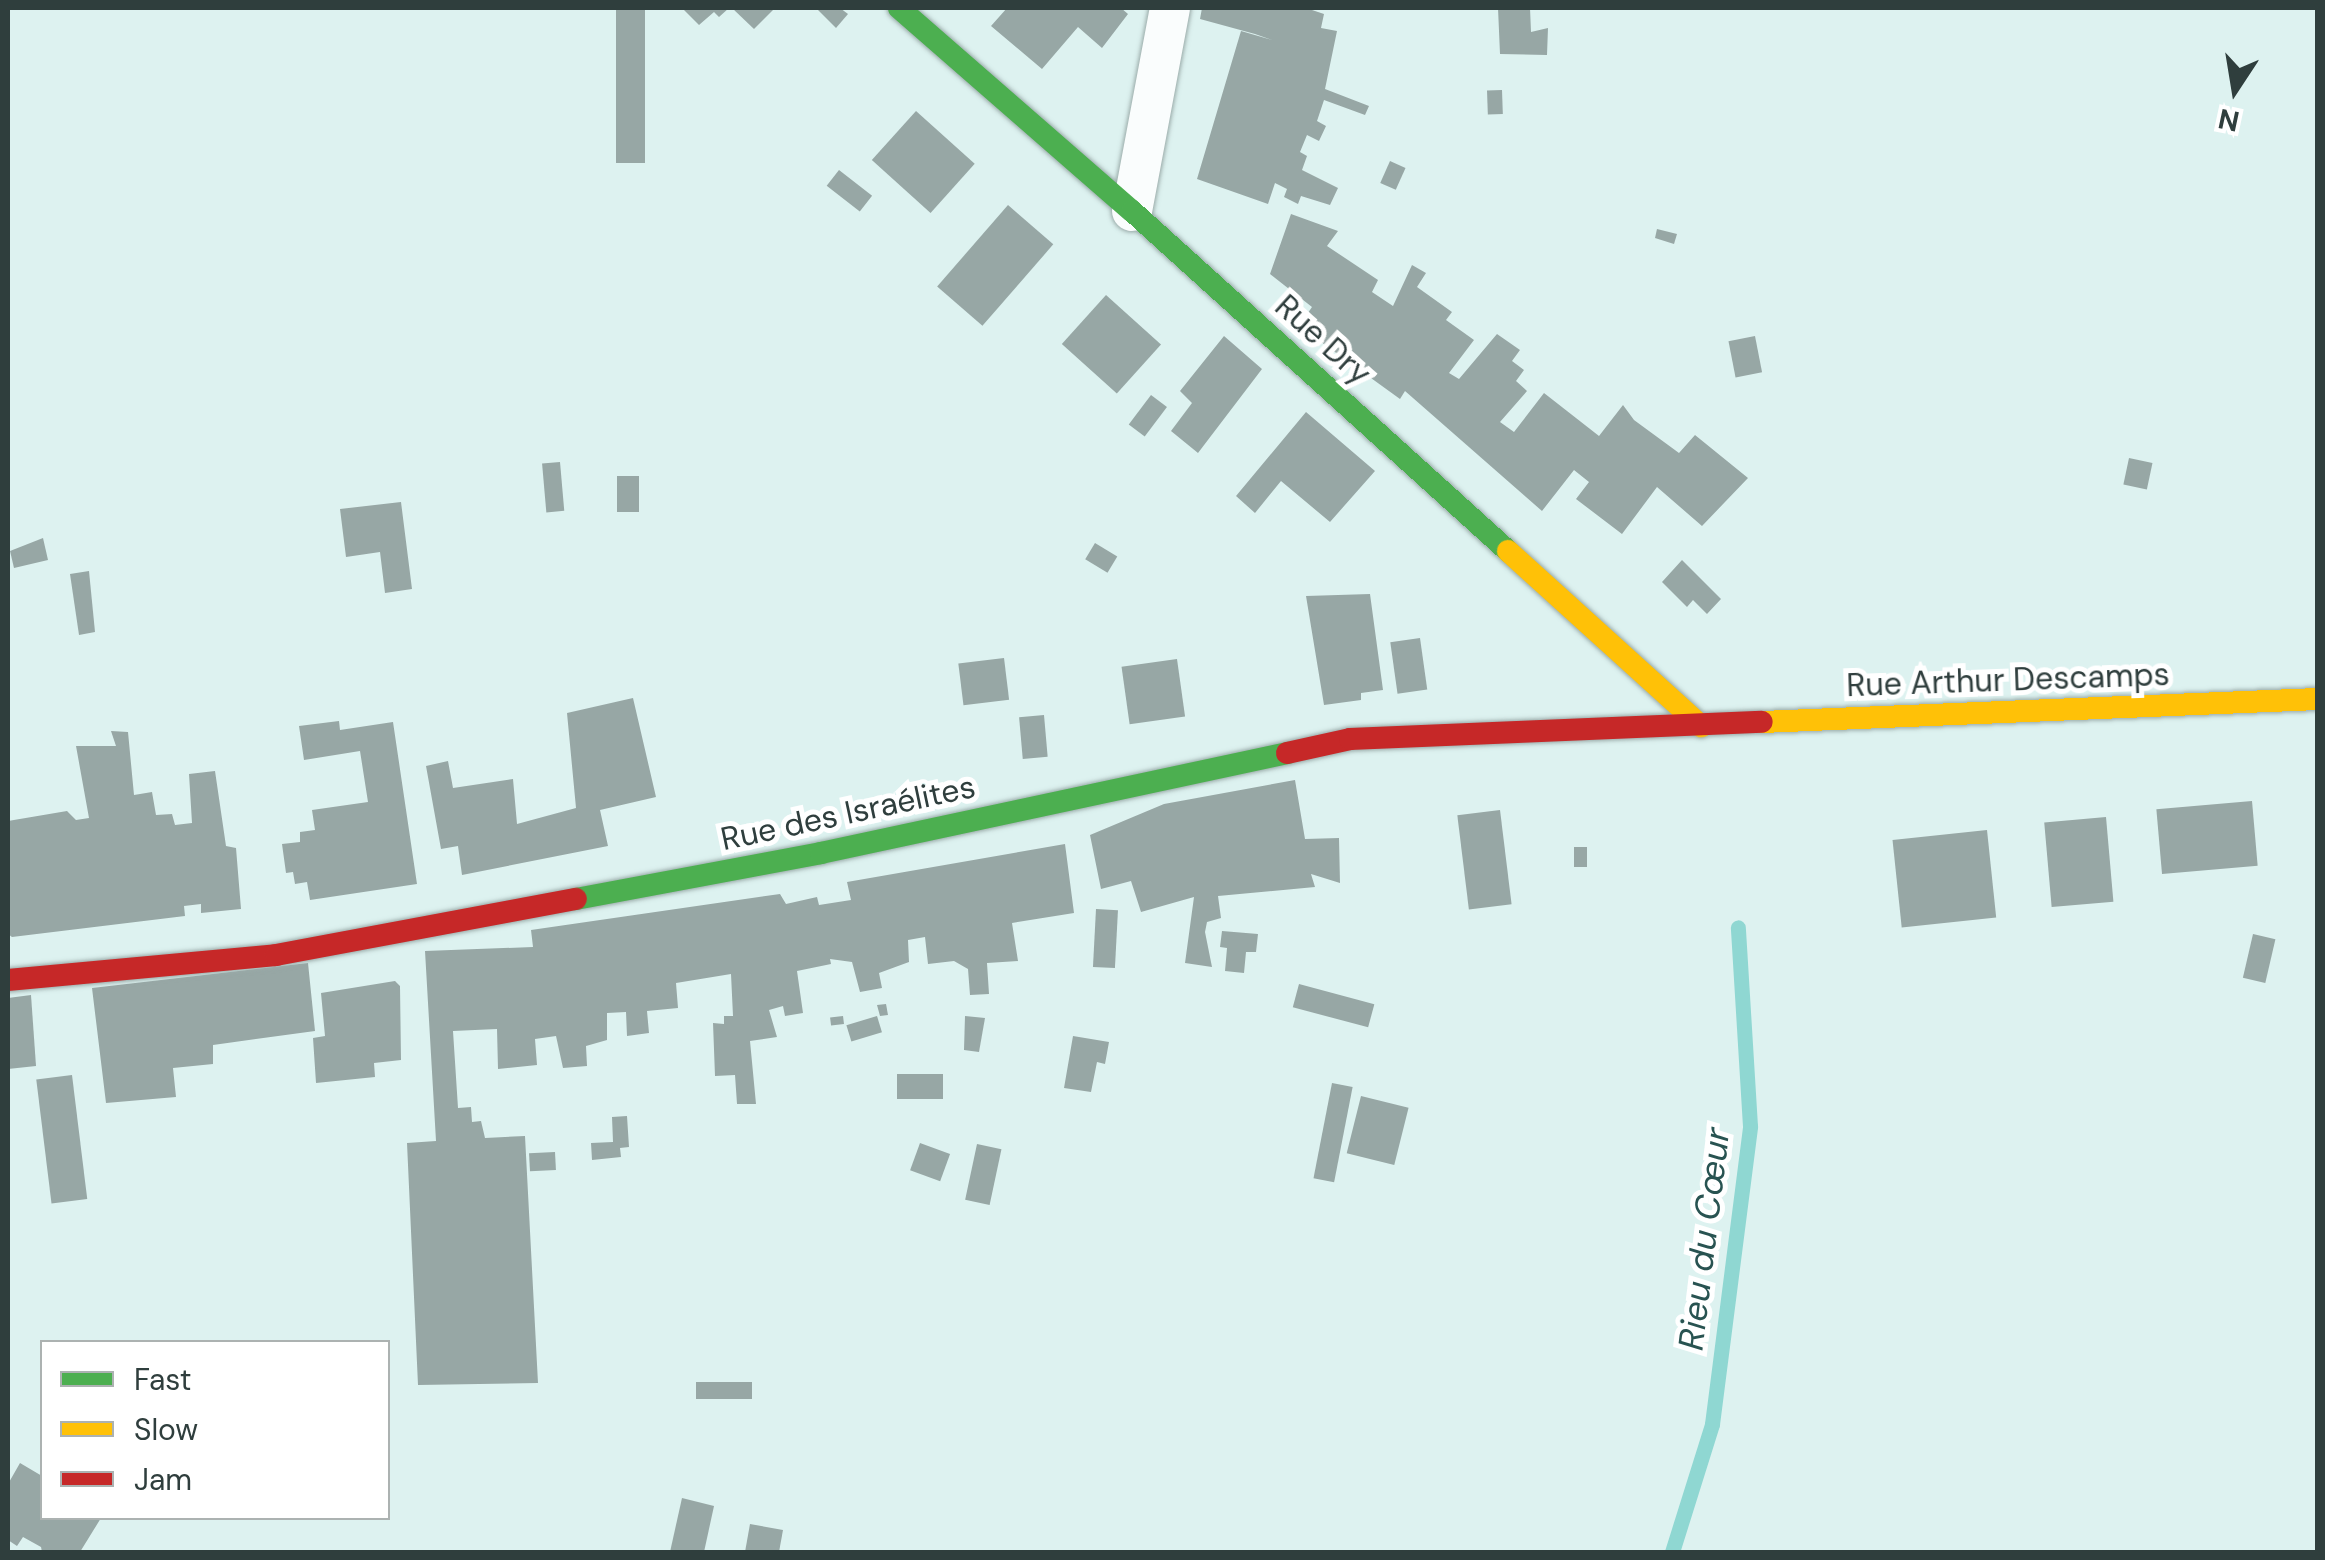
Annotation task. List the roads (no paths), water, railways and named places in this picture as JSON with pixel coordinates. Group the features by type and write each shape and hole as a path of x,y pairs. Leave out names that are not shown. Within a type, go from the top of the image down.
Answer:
{"street":[{"name":"Rue Dry","path":"899,8 1132,211 1701,726"},
{"path":"1132,211 1170,8"},
{"name":"Rue Arthur Descamps","path":"1701,726 2318,699"},
{"name":"Rue des Israélites","path":"8,980 276,955 820,853 1350,739 1701,726"}],"waterway":[{"name":"Rieu du Cœur","path":"1672,1552 1712,1424 1750,1126 1738,927"}]}
